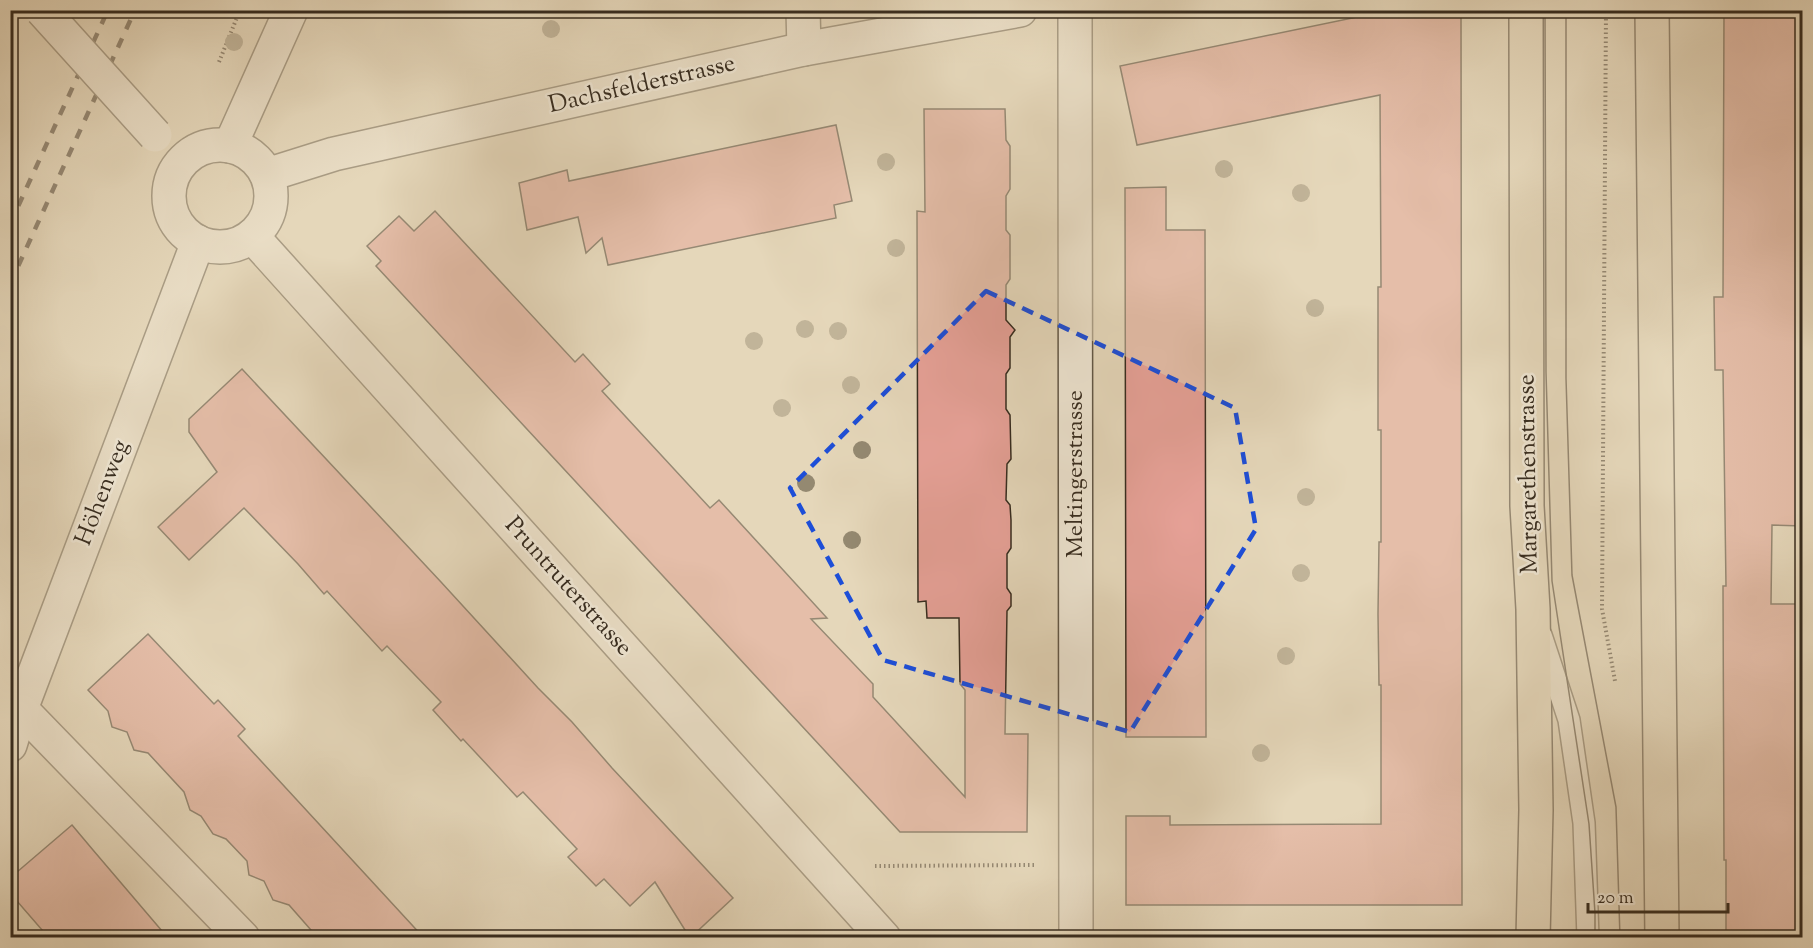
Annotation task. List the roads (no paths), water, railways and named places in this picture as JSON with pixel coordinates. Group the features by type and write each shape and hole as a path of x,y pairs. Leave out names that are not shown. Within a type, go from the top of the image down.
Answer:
{"main road":[{"name":"Margarethenstrasse","path":"1526,10 1527,506 1533,609 1536,810 1533,938"},
{"path":"1652,10 1662,938"}],"street":[{"path":"42,10 182,162"},
{"path":"230,146 291,10"},
{"path":"803,10 804,49"},
{"name":"Dachsfelderstrasse","path":"267,175 334,154 804,49 1020,10"},
{"name":"Meltingerstrasse","path":"1075,10 1076,938"},
{"path":"212,145 230,146 242,149 261,164 267,175 271,191 270,208 263,223 252,236 240,243 212,246 198,242 185,233 175,221 170,206 169,190 173,175 182,162 195,151 212,145"},
{"name":"Pruntruterstrasse","path":"252,236 884,938"},
{"name":"Höhenweg","path":"10,745 21,709 198,242"},
{"path":"21,709 243,938"}],"lane":[{"path":"1533,609 1569,720 1584,823 1588,938"}],"tram line":[{"path":"1545,10 1546,372 1552,581 1589,824 1595,938"},
{"path":"1566,10 1566,378 1572,575 1616,807 1620,938"}],"railway":[{"path":"10,224 108,10"},
{"path":"10,284 135,10"}]}
